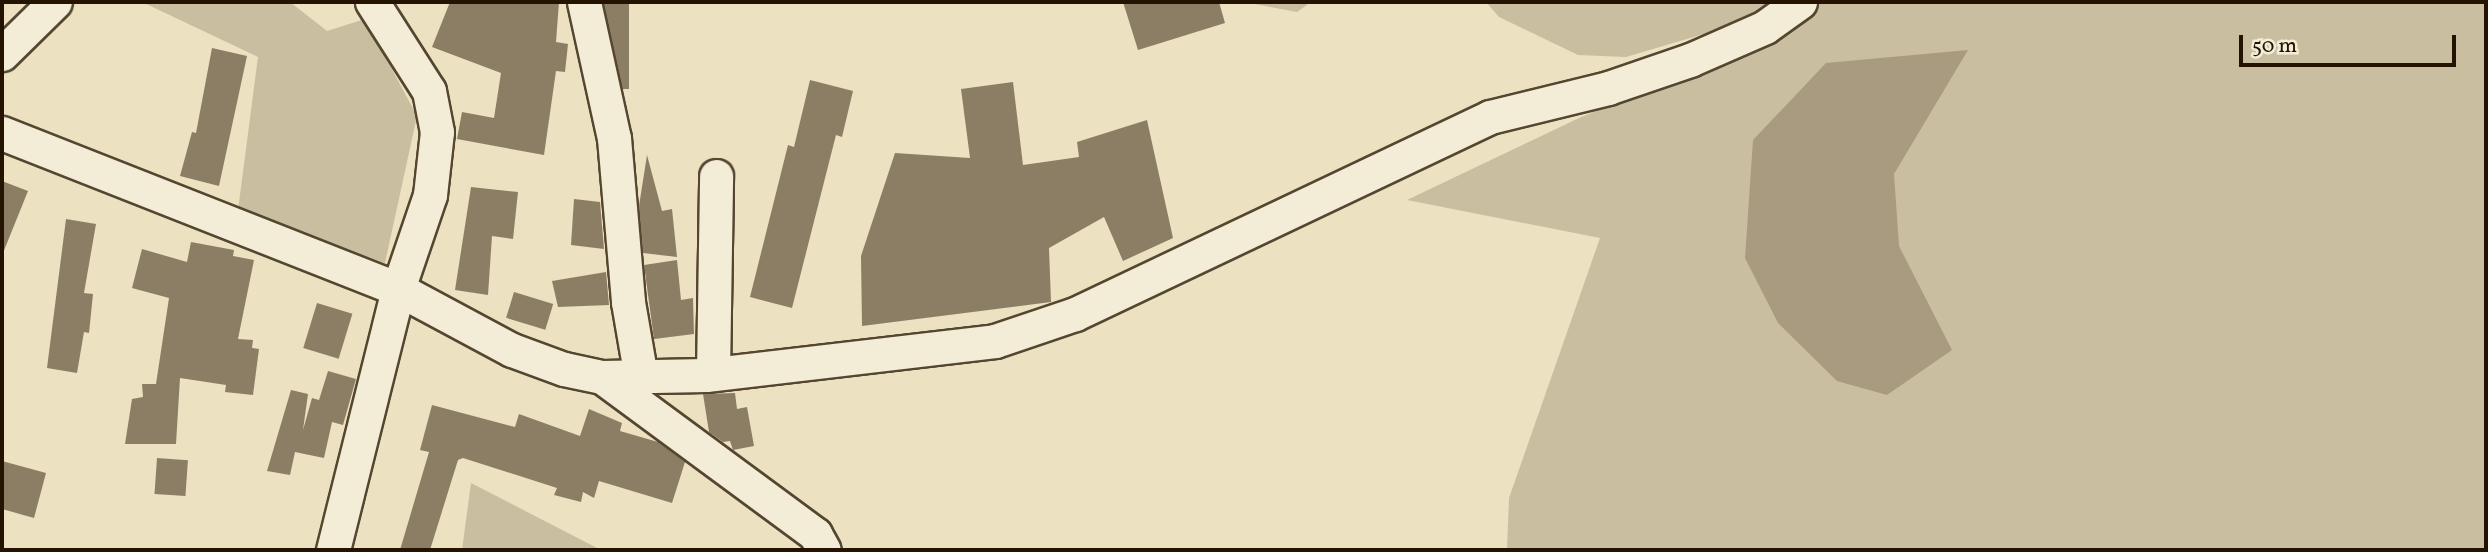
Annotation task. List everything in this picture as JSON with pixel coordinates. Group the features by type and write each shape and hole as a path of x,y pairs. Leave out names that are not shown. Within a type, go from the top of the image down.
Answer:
{"street":[{"path":"2,54 55,2"},
{"path":"333,550 398,289 430,195 437,132 429,91 372,2"},
{"path":"584,2 614,138 628,302 641,377"},
{"path":"2,133 398,289 512,350 564,369 602,377 713,374 995,341 1075,314 1490,117 1608,88 1690,60 1765,27 1800,2"},
{"path":"713,374 716,176"},
{"path":"602,377 815,534 824,550"}],"shaded area":[{"path":"142,2 290,2 327,31 365,19 417,116 385,263 238,210 258,57"},
{"path":"1243,2 1311,2 1297,12"},
{"path":"1486,2 2486,2 2486,550 1507,550 1509,498 1600,238 1407,200 1579,118 1760,44 1751,20 1626,57 1578,55 1499,17"},
{"path":"1968,50 1894,174 1899,246 1952,350 1887,395 1837,381 1778,323 1745,258 1753,140 1826,63"},
{"path":"471,483 601,550 462,550"}],"building":[{"path":"450,2 559,2 556,42 568,44 565,72 556,71 544,155 457,139 462,112 494,118 501,73 432,47"},
{"path":"604,2 629,2 629,89 604,89"},
{"path":"1123,2 1219,2 1225,23 1138,50"},
{"path":"212,48 247,56 219,186 180,176 192,132 196,133"},
{"path":"810,80 853,91 842,137 836,135 792,308 750,297 788,145 794,147"},
{"path":"1013,82 1023,165 1079,157 1077,142 1147,120 1173,238 1123,261 1104,217 1049,248 1051,302 862,326 861,256 895,153 970,158 961,89"},
{"path":"647,155 662,211 672,209 677,257 643,253 639,206"},
{"path":"2,181 28,191 3,253 2,253"},
{"path":"471,187 518,192 513,239 492,236 488,295 455,290"},
{"path":"574,199 600,202 604,249 571,245"},
{"path":"66,219 96,224 84,293 93,294 89,333 84,332 77,373 47,368"},
{"path":"191,242 234,250 233,256 254,260 238,339 253,340 252,348 259,349 253,395 225,392 226,385 180,378 176,444 125,444 132,399 143,397 142,384 156,384 169,298 132,288 142,249 187,262"},
{"path":"677,260 681,300 693,298 694,334 654,339 644,265"},
{"path":"606,272 609,305 558,307 552,281"},
{"path":"514,292 553,304 545,330 506,318"},
{"path":"317,303 352,314 339,359 303,348"},
{"path":"328,371 356,379 343,425 332,422 324,458 295,452 290,475 267,471 291,390 308,394 303,430 312,398 319,400"},
{"path":"735,393 737,409 747,407 754,446 733,450 730,441 723,442 709,432 703,394"},
{"path":"432,405 515,427 519,414 580,436 589,409 622,423 620,431 658,442 685,462 672,503 599,481 594,498 583,492 581,502 554,495 557,488 463,458 458,460 430,550 400,550 429,452 420,450"},
{"path":"157,458 188,460 185,496 154,494"},
{"path":"2,461 46,473 34,518 2,509"}]}
